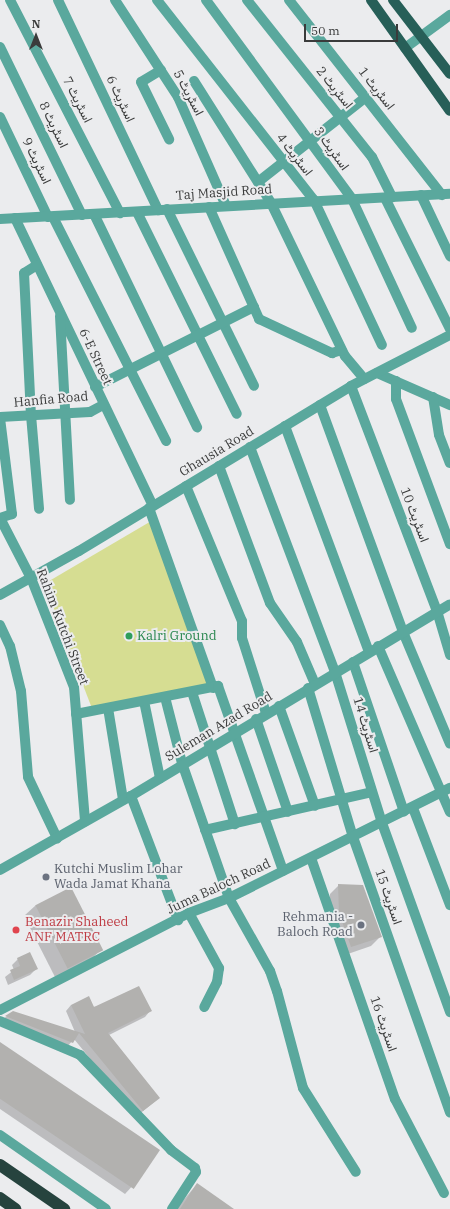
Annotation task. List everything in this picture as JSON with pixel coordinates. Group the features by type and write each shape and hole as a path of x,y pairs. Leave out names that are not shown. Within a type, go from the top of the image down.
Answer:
{"highway":[{"path":"0,1165 64,1209"},
{"path":"0,1198 15,1209"}],"main road":[{"path":"371,0 450,111"},
{"path":"392,0 450,74"}],"street":[{"name":"اسٹریٹ 7","path":"10,0 120,213"},
{"name":"اسٹریٹ 6","path":"58,0 163,210 223,323 254,386"},
{"name":"اسٹریٹ 5","path":"115,0 178,97 226,206"},
{"name":"اسٹریٹ 4","path":"157,0 314,200 382,345"},
{"name":"اسٹریٹ 3","path":"206,0 352,199 412,328"},
{"name":"اسٹریٹ 2","path":"247,0 372,157 450,329"},
{"name":"اسٹریٹ 1","path":"289,0 446,195"},
{"path":"405,48 450,15"},
{"name":"اسٹریٹ 8","path":"0,48 82,215"},
{"path":"161,70 141,82 169,139"},
{"path":"194,81 270,203 342,350 364,379"},
{"path":"258,182 366,97"},
{"name":"اسٹریٹ 9","path":"0,117 166,441"},
{"path":"421,195 450,256"},
{"name":"Taj Masjid Road","path":"0,219 137,212 314,200 446,195"},
{"path":"209,207 259,319 332,353 342,350"},
{"path":"137,212 196,336 237,414"},
{"path":"94,214 197,427"},
{"name":"6-E Street","path":"15,218 151,507 213,688 218,686 232,733"},
{"path":"37,265 24,273 31,415 39,509"},
{"path":"95,387 254,308"},
{"path":"59,311 70,500"},
{"name":"Ghausia Road","path":"0,595 151,507 351,386 450,335"},
{"path":"377,372 450,405"},
{"path":"396,381 396,399 450,544"},
{"name":"اسٹریٹ 10","path":"351,386 437,611 450,655"},
{"path":"433,397 439,435 450,463"},
{"name":"Hanfia Road","path":"0,418 90,412 104,405"},
{"path":"320,405 403,632 450,744"},
{"path":"0,418 12,514 0,518"},
{"path":"285,426 369,652"},
{"name":"اسٹریٹ 14","path":"250,447 335,672 382,823 450,1012"},
{"name":"اسٹریٹ 15","path":"219,466 270,603 297,642 311,686 353,837 450,1112"},
{"path":"186,486 242,621 242,638 266,713"},
{"name":"Rahim Kutchi Street","path":"0,518 31,578 74,687 85,822"},
{"name":"Suleman Azad Road","path":"0,870 127,798 182,763 450,604"},
{"path":"0,625 10,646 21,691 28,777 57,838"},
{"path":"378,646 446,790 450,812"},
{"path":"352,662 408,810 450,905"},
{"path":"76,714 213,688"},
{"path":"192,692 235,824"},
{"path":"165,697 182,763 229,898 270,971 303,1088 356,1172"},
{"path":"144,701 160,778"},
{"path":"279,706 315,806"},
{"path":"108,708 127,798 178,920"},
{"path":"256,719 288,812"},
{"path":"232,733 283,871"},
{"name":"Juma Baloch Road","path":"0,1010 178,920 188,913 229,898 446,790"},
{"path":"205,830 372,792"},
{"name":"اسٹریٹ 16","path":"311,858 395,1099 444,1193"},
{"path":"188,913 219,968 217,982 204,1007"},
{"path":"0,1020 80,1055 171,1150 195,1168 196,1172 172,1209"},
{"path":"0,1135 106,1209"}],"green space":[{"name":"Kalri Ground","path":"153,520 213,688 93,711 44,584"}],"building":[{"name":"Rehmania - Baloch Road","path":"338,884 363,885 382,937 351,947 339,913"},
{"path":"71,887 103,950 68,968 35,905"},
{"path":"30,952 38,969 14,980 10,970 20,966 17,958"},
{"path":"139,986 152,1011 108,1033 160,1098 143,1111 79,1033 73,1043 5,1016 13,1011 85,1034 71,1005 89,996 94,1007"},
{"path":"0,1042 160,1150 134,1189 0,1099"},
{"path":"197,1183 234,1209 180,1209"}],"place":[{"name":"Kalri Ground","path":"129,636"},
{"name":"Kutchi Muslim Lohar Wada Jamat Khana","path":"46,877"},
{"name":"Rehmania - Baloch Road","path":"361,925"},
{"name":"Benazir Shaheed ANF MATRC","path":"16,930"}]}
